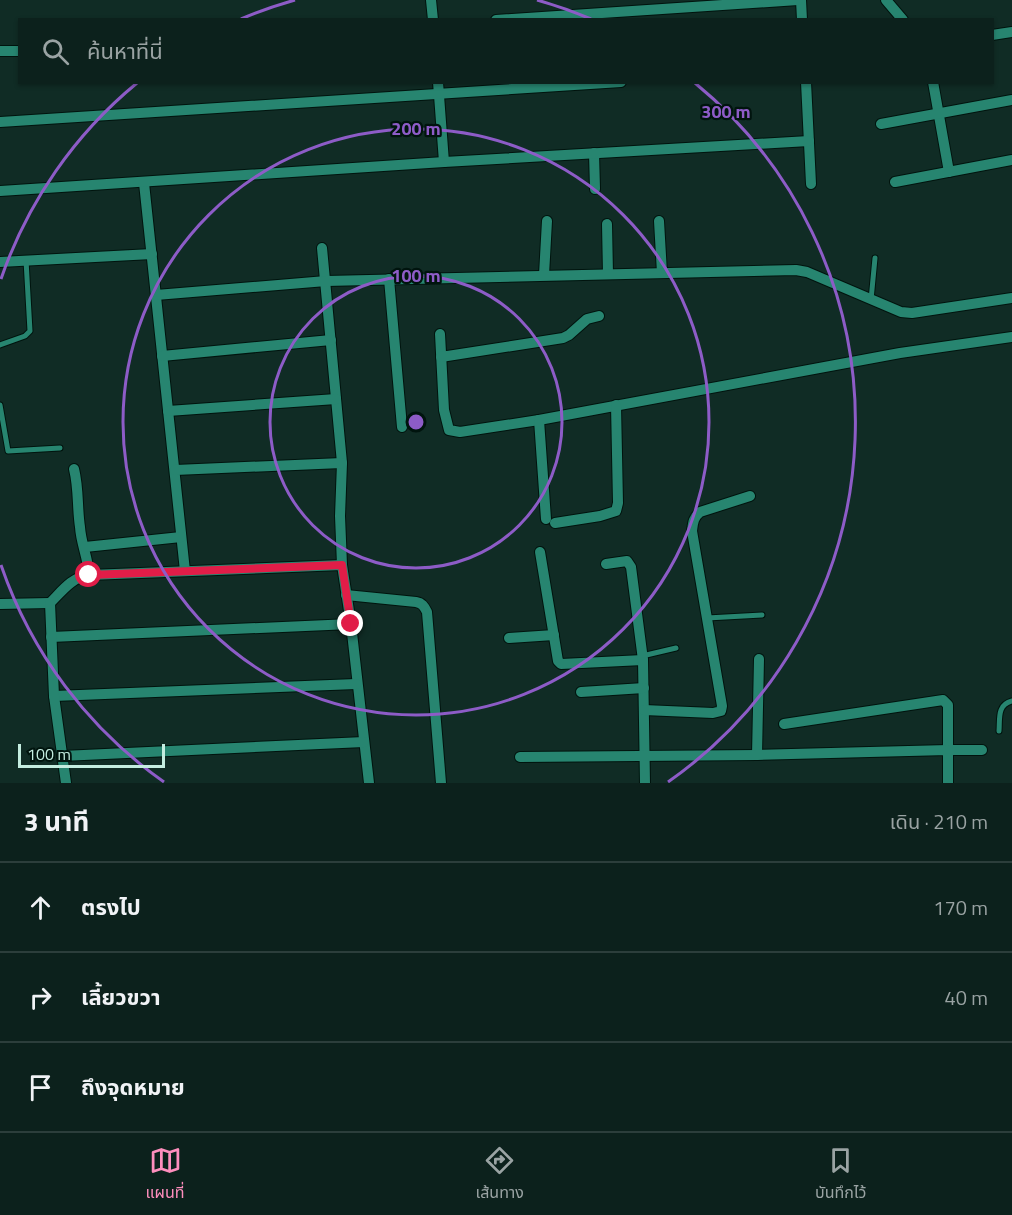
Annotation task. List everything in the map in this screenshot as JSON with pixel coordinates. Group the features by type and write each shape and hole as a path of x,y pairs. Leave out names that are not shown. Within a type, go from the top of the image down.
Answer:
{"street":[{"path":"431,0 433,18"},
{"path":"526,18 800,0 802,18"},
{"path":"886,0 901,18"},
{"path":"994,36 1012,32"},
{"path":"0,51 18,51"},
{"path":"0,122 438,88 560,84"},
{"path":"806,84 811,184"},
{"path":"933,84 949,172"},
{"path":"438,88 444,162"},
{"path":"881,124 1012,100"},
{"path":"0,191 809,141"},
{"path":"594,153 595,189"},
{"path":"895,182 1012,160"},
{"path":"144,183 185,571"},
{"path":"544,275 547,221"},
{"path":"659,221 662,273"},
{"path":"607,224 608,274"},
{"path":"322,248 342,463 340,516 342,565 369,783"},
{"path":"0,262 152,254"},
{"path":"156,295 326,281 796,270 807,272 901,312 912,313 1012,297"},
{"path":"389,279 402,427"},
{"path":"441,357 563,338 587,319 599,316"},
{"path":"440,334 444,410 449,430 460,432 539,420 900,353 1012,337"},
{"path":"162,356 331,340"},
{"path":"168,411 336,399"},
{"path":"539,420 550,521 606,515 616,511 618,502 616,405"},
{"path":"175,470 342,463"},
{"path":"74,469 78,484 79,526 89,575"},
{"path":"644,710 713,713 721,711 722,705 692,531 693,522 700,512 750,496"},
{"path":"85,547 181,537"},
{"path":"540,552 561,664 642,658"},
{"path":"606,564 627,561 631,567 644,688 645,783"},
{"path":"0,604 50,603 73,581 81,576 89,575 342,565"},
{"path":"346,595 421,603 427,612 441,783"},
{"path":"50,603 54,696 66,783"},
{"path":"51,637 351,624"},
{"path":"509,638 554,635"},
{"path":"757,755 759,659"},
{"path":"54,696 356,684"},
{"path":"581,692 644,688"},
{"path":"784,724 943,700 948,705 948,783"},
{"path":"62,756 363,742"},
{"path":"520,757 646,757 982,750"}],"lane":[{"path":"871,300 875,258"},
{"path":"0,345 25,336 30,331 26,260"},
{"path":"0,405 8,451 60,448"},
{"path":"707,618 762,615"},
{"path":"642,658 676,648"},
{"path":"999,731 1000,708 1012,701"}],"route":[{"path":"89,575 342,565 351,624"}]}
